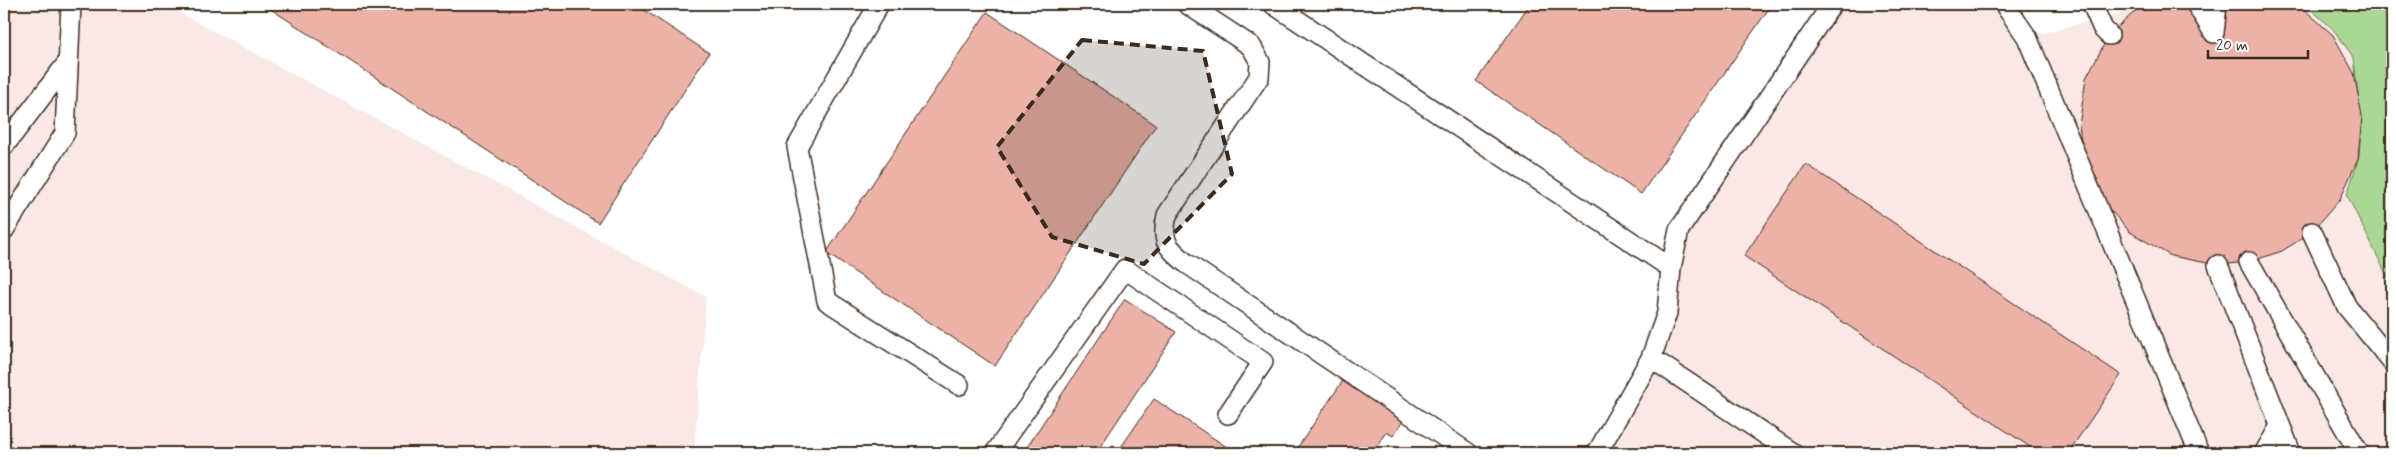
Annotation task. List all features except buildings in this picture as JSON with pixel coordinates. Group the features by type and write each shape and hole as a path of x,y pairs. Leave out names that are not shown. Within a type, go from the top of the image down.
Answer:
{"lane":[{"path":"4,230 65,133 70,4"},
{"path":"879,4 797,147 827,301 959,385"},
{"path":"1187,4 1251,46 1260,62 1259,76 1167,215 1162,234 1169,249 1186,263 1468,453"},
{"path":"1273,4 1671,268"},
{"path":"1597,453 1651,358 1667,313 1671,268 1679,230 1832,4"},
{"path":"2004,4 2026,37 2199,453"},
{"path":"2080,4 2105,29 2092,4"},
{"path":"2196,4 2214,33 2217,4"},
{"path":"4,146 68,62"},
{"path":"2312,232 2347,306 2392,362"},
{"path":"2249,262 2360,450"},
{"path":"2218,265 2291,453"},
{"path":"995,453 1125,269 1263,362 1228,414"},
{"path":"1651,358 1793,453"},
{"path":"2264,453 2280,426"}],"highlighted area":[{"path":"1082,40 1203,51 1232,174 1144,264 1052,237 997,147"}],"shaded area":[{"path":"4,4 163,4 706,297 694,453 4,453"},
{"path":"1832,4 2004,4 2027,37 2156,4 2392,4 2392,453 1597,453 1651,358 1679,230"}],"green space":[{"path":"2305,4 2392,4 2392,286 2347,195 2359,157 2361,125 2354,58 2333,29"}]}
